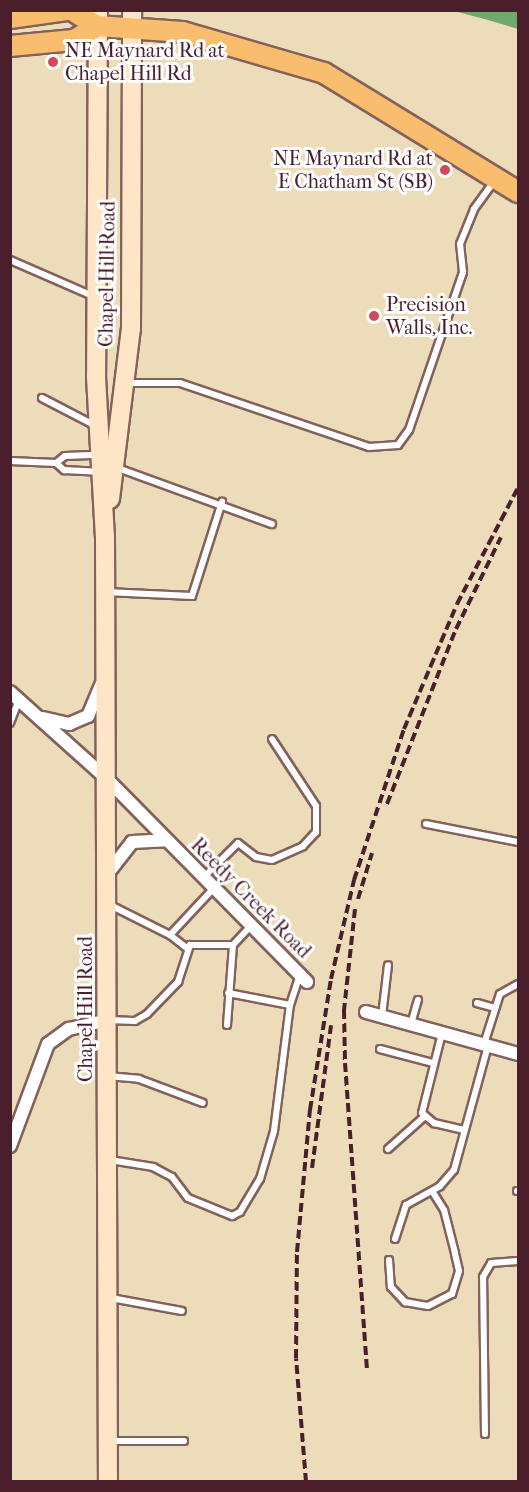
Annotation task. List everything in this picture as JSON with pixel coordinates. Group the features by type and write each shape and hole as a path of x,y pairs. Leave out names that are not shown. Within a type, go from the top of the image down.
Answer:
{"main road":[{"path":"10,18 68,10"},
{"path":"72,10 98,18 132,20 183,32 324,73 519,192"},
{"path":"10,46 74,40 98,18"},
{"name":"Chapel Hill Road","path":"98,18 95,297 97,426 104,464 105,536 109,1160 108,1482"},
{"name":"Chapel Hill Road","path":"104,464 126,383 131,329 132,20"}],"street":[{"name":"Reedy Creek Road","path":"38,716 69,724 88,716 106,664"},
{"name":"Reedy Creek Road","path":"15,696 107,778 303,979"},
{"name":"Reedy Creek Road","path":"108,874 132,842 167,840"},
{"path":"366,1012 519,1054"},
{"path":"10,1146 46,1047 69,1029 107,1020"}],"lane":[{"path":"126,383 180,383 369,447 398,445 409,430 464,272 460,244 474,208 496,178"},
{"path":"10,260 95,297"},
{"path":"42,398 97,426"},
{"path":"56,463 65,456 104,464 222,502 272,524"},
{"path":"10,461 56,463 64,470 104,464"},
{"path":"105,592 192,596 222,502"},
{"path":"10,723 15,696"},
{"path":"203,877 238,843 256,857 272,860 303,846 316,832 316,806 272,740"},
{"path":"426,824 519,842"},
{"path":"170,935 214,888"},
{"path":"107,903 170,935 188,949"},
{"path":"227,1024 233,945 251,926"},
{"path":"107,1020 135,1022 147,1014 177,982 188,949 197,943 233,945"},
{"path":"382,1017 388,965"},
{"path":"109,1160 162,1171 188,1198 232,1216 239,1214 260,1179 274,1131 290,1005 303,979"},
{"path":"395,1239 406,1205 432,1191 454,1170 495,1008 502,991 519,984"},
{"path":"228,993 290,1005"},
{"path":"411,1025 418,1000"},
{"path":"477,1003 495,1008"},
{"path":"425,1116 421,1104 442,1033"},
{"path":"380,1049 433,1062"},
{"path":"107,1076 138,1079 202,1103"},
{"path":"425,1116 464,1130"},
{"path":"388,1149 425,1116"},
{"path":"389,1260 391,1287 405,1302 428,1306 452,1294 459,1271 444,1210 432,1191"},
{"path":"485,1434 483,1277 491,1263 519,1261"},
{"path":"107,1298 182,1311"},
{"path":"108,1441 184,1441"}],"green space":[{"path":"454,11 518,11 518,29 488,20"}],"railway":[{"path":"306,1482 296,1358 297,1252 310,1110 331,979 354,880 404,729 457,604 518,488"},
{"path":"387,804 456,629 501,537"},
{"path":"358,899 372,853"},
{"path":"355,909 344,1010 345,1063 367,1368"},
{"path":"312,1168 331,1025"}],"place":[{"name":"NE Maynard Rd at Chapel Hill Rd","path":"53,62"},
{"name":"NE Maynard Rd at E Chatham St (SB)","path":"445,170"},
{"name":"Precision Walls, Inc.","path":"374,316"}]}
